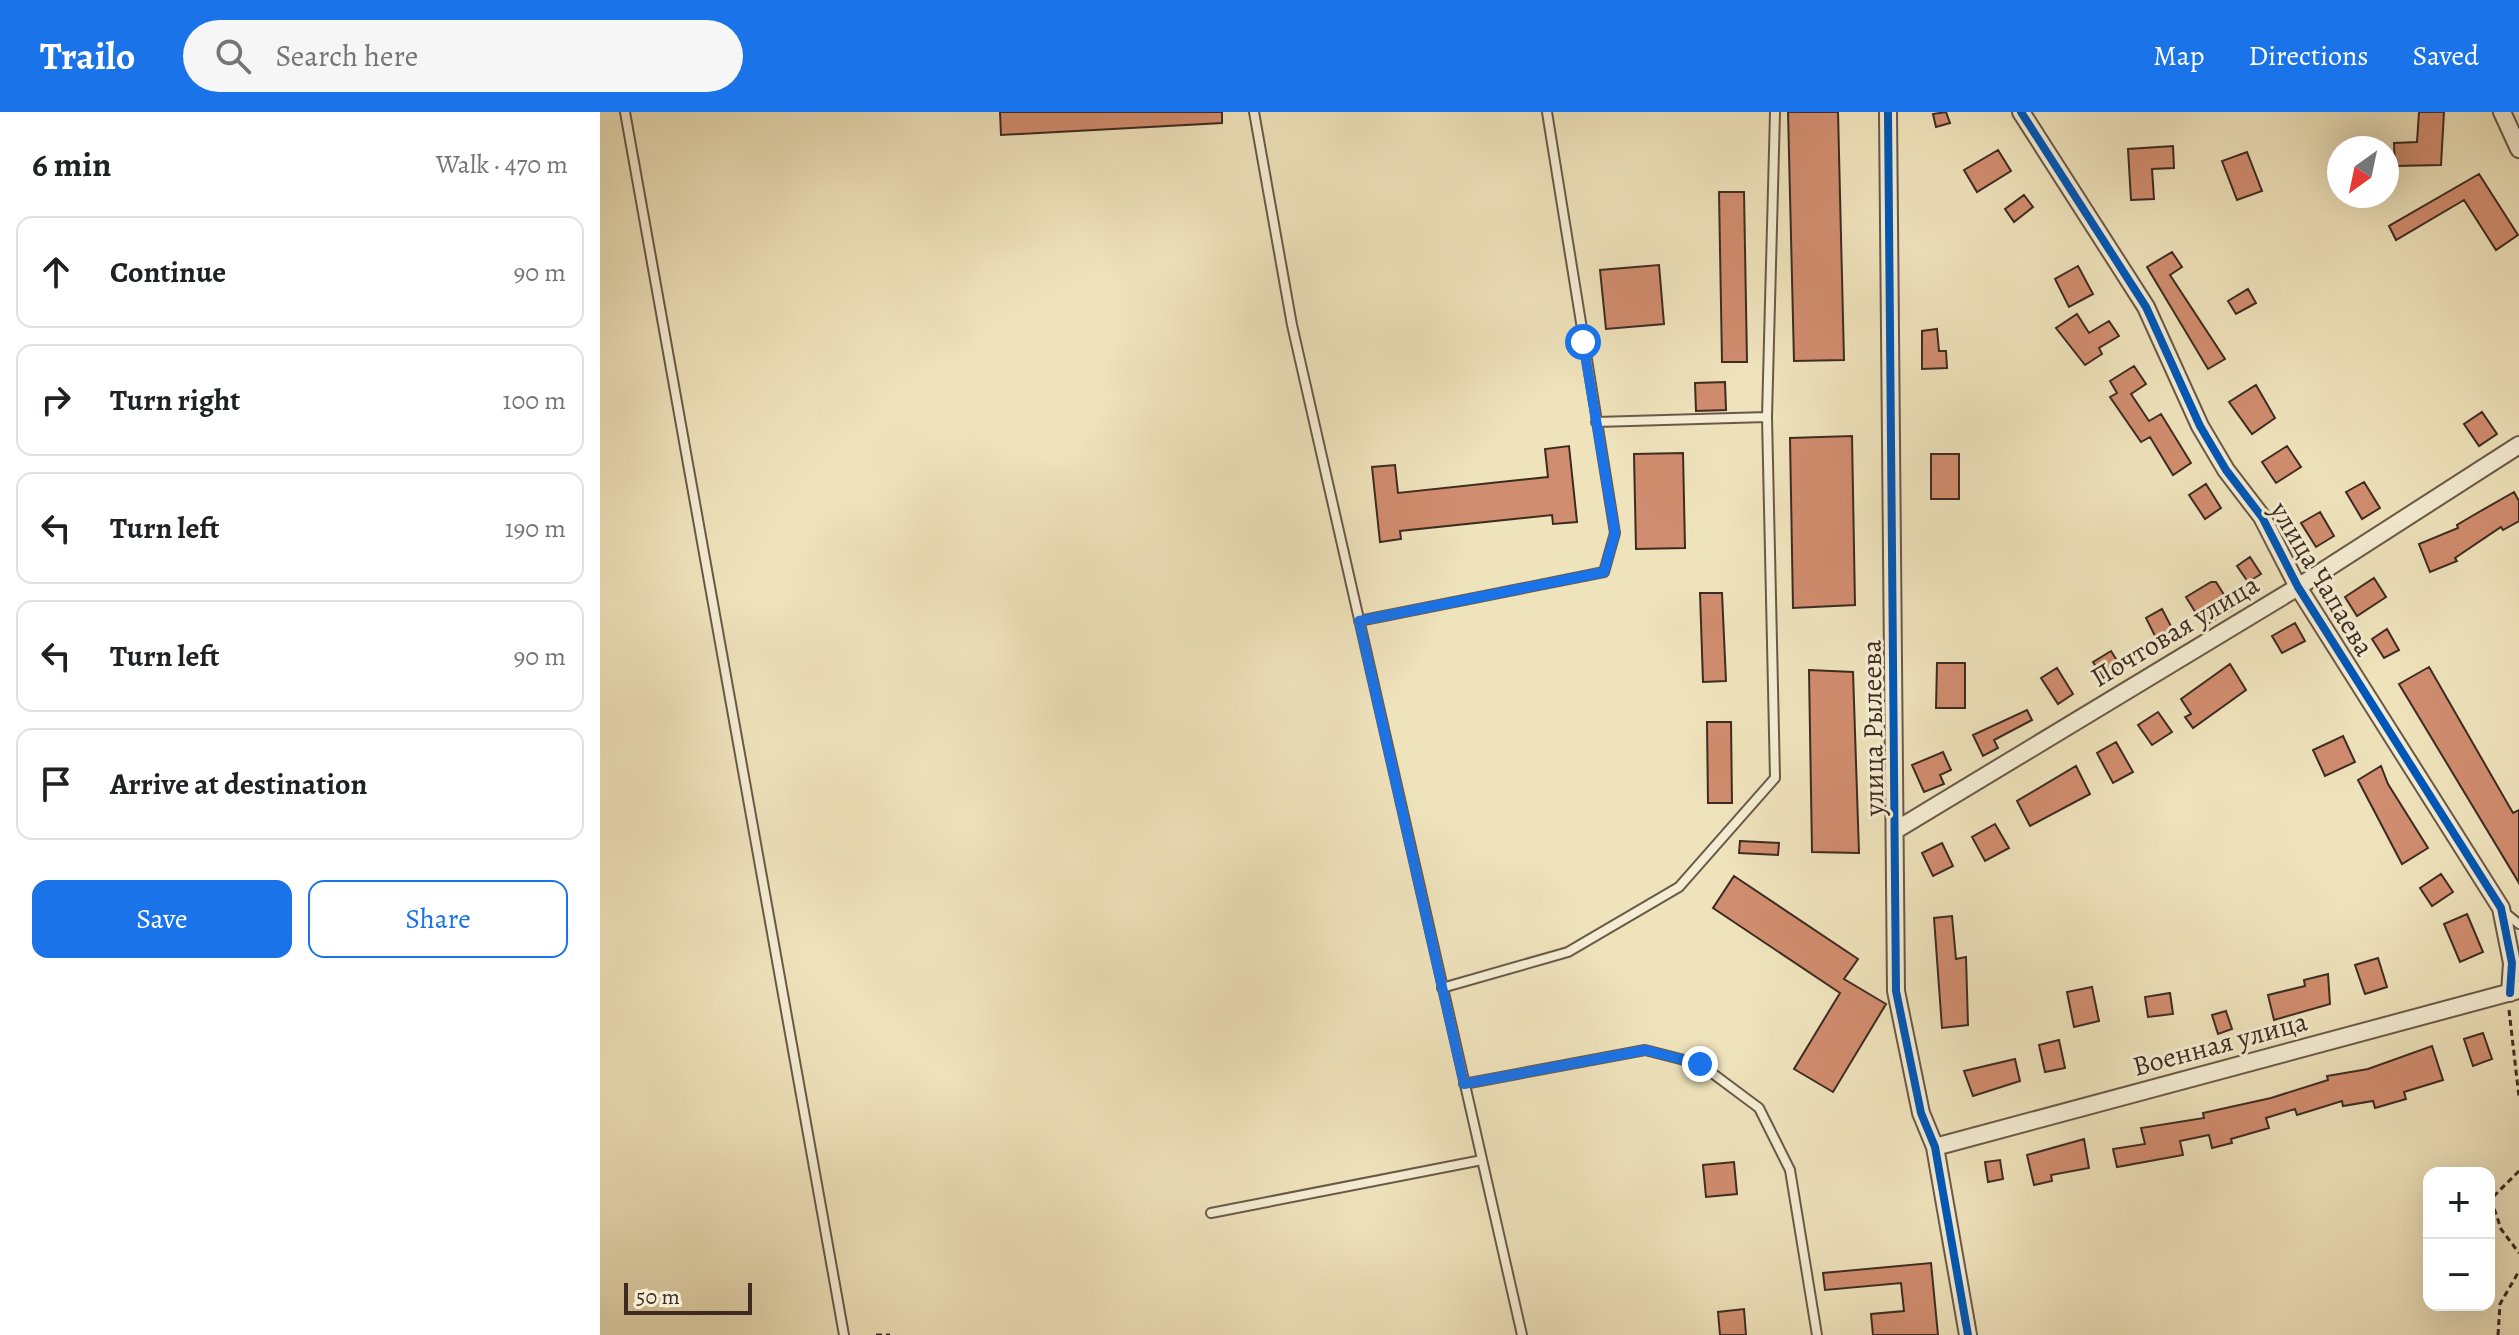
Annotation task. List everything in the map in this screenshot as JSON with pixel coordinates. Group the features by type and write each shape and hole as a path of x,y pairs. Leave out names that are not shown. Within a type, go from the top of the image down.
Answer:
{"street":[{"name":"улица Рылеева","path":"1888,112 1896,991 1921,1113 1935,1147 1968,1335"},
{"name":"улица Чапаева","path":"2021,112 2146,307 2200,426 2226,470 2262,517 2298,587 2501,908 2515,991"},
{"path":"2502,112 2519,149"},
{"name":"Почтовая улица","path":"1896,830 2298,587 2519,445"},
{"name":"Военная улица","path":"1935,1147 2515,991"}],"lane":[{"path":"625,112 844,1335"},
{"path":"1254,112 1292,325 1522,1335"},
{"path":"1359,621 1604,572 1615,533 1547,112"},
{"path":"1442,988 1568,952 1679,887 1775,778 1767,417 1775,112"},
{"path":"1596,422 1767,417"},
{"path":"2501,908 2519,924"},
{"path":"1464,1084 1645,1050 1700,1064 1759,1108 1790,1170 1817,1335"},
{"path":"1211,1213 1482,1160"}],"path":[{"path":"2515,991 2509,1017 2519,1097"},
{"path":"2495,1195 2519,1171"},
{"path":"2495,1211 2501,1229 2519,1253"},
{"path":"2498,1335 2500,1304 2519,1271"},
{"path":"876,1335 890,1335"}],"building":[{"path":"1000,112 1222,112 1222,123 1001,135"},
{"path":"1788,112 1838,112 1844,360 1794,361"},
{"path":"1946,112 1950,123 1936,127 1933,114"},
{"path":"2419,112 2444,112 2441,165 2399,166 2399,143 2417,142"},
{"path":"2173,146 2174,168 2152,169 2154,199 2131,200 2128,149"},
{"path":"1998,150 2011,171 1977,192 1964,170"},
{"path":"2247,152 2262,191 2237,200 2222,161"},
{"path":"2479,174 2518,235 2496,250 2464,200 2396,240 2389,226"},
{"path":"1719,192 1744,192 1747,362 1722,362"},
{"path":"2024,195 2033,207 2014,222 2005,209"},
{"path":"2172,252 2182,267 2170,275 2225,359 2208,369 2147,267"},
{"path":"1659,265 1664,324 1606,329 1600,270"},
{"path":"2078,266 2093,294 2069,307 2055,279"},
{"path":"2248,289 2256,303 2236,314 2228,301"},
{"path":"2077,314 2089,333 2109,321 2119,336 2099,348 2102,354 2085,365 2056,328"},
{"path":"1937,329 1939,351 1946,351 1947,368 1922,369 1922,331"},
{"path":"2134,366 2146,384 2131,394 2149,421 2161,414 2191,463 2173,475 2150,437 2141,442 2110,397 2117,393 2110,381"},
{"path":"1725,382 1726,410 1696,411 1695,383"},
{"path":"2256,385 2275,418 2252,434 2229,402"},
{"path":"2482,412 2497,434 2479,446 2464,424"},
{"path":"1852,436 1855,605 1793,608 1790,438"},
{"path":"1569,446 1577,522 1553,524 1552,515 1400,531 1401,539 1380,542 1372,467 1395,465 1398,493 1548,477 1545,449"},
{"path":"2287,446 2301,467 2276,483 2262,462"},
{"path":"1683,453 1685,548 1636,549 1634,454"},
{"path":"1931,454 1959,454 1959,499 1931,499"},
{"path":"2364,482 2380,508 2362,519 2346,492"},
{"path":"2206,484 2221,508 2205,519 2189,495"},
{"path":"2514,492 2519,501 2519,521 2503,530 2501,527 2455,558 2457,561 2430,572 2419,544 2458,528 2457,525"},
{"path":"2320,512 2334,536 2316,547 2301,523"},
{"path":"2250,557 2261,574 2248,582 2237,566"},
{"path":"2374,578 2386,597 2357,616 2345,597"},
{"path":"2216,582 2233,609 2204,626 2186,597"},
{"path":"1700,593 1722,593 1726,681 1703,682"},
{"path":"2162,609 2175,634 2158,642 2146,618"},
{"path":"2295,623 2305,641 2282,653 2272,636"},
{"path":"2387,629 2399,650 2384,658 2372,639"},
{"path":"2111,651 2121,667 2103,678 2093,662"},
{"path":"1937,663 1965,663 1965,708 1936,708"},
{"path":"2230,664 2246,690 2193,728 2185,717 2191,714 2181,699"},
{"path":"2429,667 2513,813 2519,810 2519,883 2399,684"},
{"path":"2057,668 2073,694 2058,704 2041,678"},
{"path":"1809,670 1853,672 1859,853 1812,852"},
{"path":"2027,710 2032,720 1994,740 1998,748 1983,756 1973,735"},
{"path":"2158,712 2172,732 2152,745 2138,725"},
{"path":"1707,722 1731,722 1732,803 1708,803"},
{"path":"2343,736 2355,762 2325,776 2313,750"},
{"path":"2116,742 2133,772 2113,783 2097,753"},
{"path":"1943,752 1951,770 1940,775 1944,784 1924,792 1912,765"},
{"path":"2076,766 2090,794 2030,826 2017,801"},
{"path":"2381,766 2388,784 2428,848 2402,864 2358,780"},
{"path":"1995,824 2009,848 1985,861 1972,837"},
{"path":"1740,841 1779,843 1778,855 1739,853"},
{"path":"1942,843 1953,866 1933,876 1922,853"},
{"path":"2441,874 2453,892 2432,906 2420,888"},
{"path":"1734,876 1858,959 1844,979 1886,1004 1833,1092 1794,1069 1840,993 1713,908"},
{"path":"2467,914 2483,952 2460,962 2444,924"},
{"path":"1952,916 1956,959 1966,957 1968,1025 1942,1028 1934,918"},
{"path":"2378,958 2387,987 2365,994 2355,965"},
{"path":"2328,974 2330,1004 2274,1020 2268,995 2305,986 2304,980"},
{"path":"2092,987 2099,1021 2074,1027 2067,992"},
{"path":"2170,993 2173,1014 2148,1017 2145,997"},
{"path":"2226,1011 2232,1029 2218,1034 2212,1015"},
{"path":"2483,1033 2492,1059 2473,1066 2464,1039"},
{"path":"2059,1040 2065,1068 2045,1072 2039,1045"},
{"path":"2432,1046 2443,1080 2404,1092 2406,1099 2375,1108 2373,1101 2343,1106 2342,1101 2297,1115 2295,1109 2266,1118 2269,1128 2231,1139 2232,1143 2212,1148 2209,1135 2180,1141 2183,1155 2117,1167 2113,1149 2145,1144 2141,1128 2204,1118 2203,1113 2271,1098 2328,1080 2327,1076 2368,1069"},
{"path":"2015,1059 2020,1081 1973,1096 1964,1071"},
{"path":"2084,1139 2089,1168 2051,1175 2052,1181 2034,1185 2027,1155"},
{"path":"2000,1160 2003,1179 1988,1182 1985,1162"},
{"path":"1734,1162 1737,1194 1706,1197 1703,1165"},
{"path":"1931,1263 1938,1335 1873,1335 1871,1314 1904,1311 1901,1283 1825,1290 1823,1273"},
{"path":"1744,1309 1746,1335 1720,1335 1718,1312"}],"cycle path":[{"path":"1888,112 1896,991 1921,1113 1935,1147 1968,1335"},
{"path":"2021,112 2146,307 2200,426 2226,470 2262,517 2298,587 2501,908 2512,963 2510,993"}],"route":[{"path":"1583,342 1615,533 1604,572 1359,621 1464,1084 1645,1050 1700,1064"}]}
